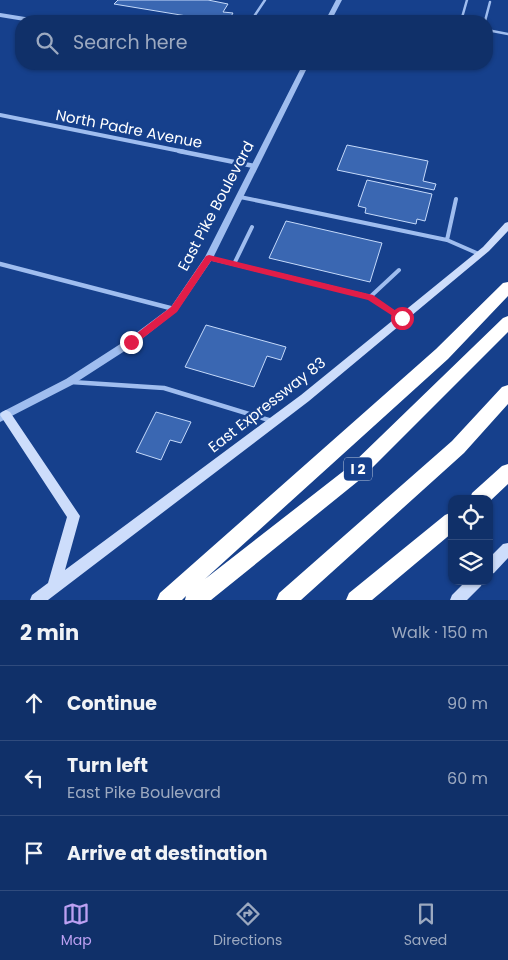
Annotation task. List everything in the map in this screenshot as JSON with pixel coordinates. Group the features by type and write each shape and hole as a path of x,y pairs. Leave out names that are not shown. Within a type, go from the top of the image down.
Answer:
{"highway":[{"path":"167,600 442,354 508,287"},
{"name":"I 2","path":"195,600 356,472 508,322"},
{"path":"286,600 458,447 508,392"},
{"path":"484,495 508,472"},
{"path":"356,600 448,525"}],"main road":[{"name":"East Expressway 83","path":"37,600 274,421 479,254 508,225"},
{"path":"3,417 74,516 54,587"},
{"path":"493,564 508,549"},
{"path":"457,600 472,585"}],"street":[{"path":"331,15 339,0"},
{"path":"0,14 15,18"},
{"path":"0,20 5,16"},
{"name":"East Pike Boulevard","path":"3,417 69,382 131,342 174,309 209,258 303,70"},
{"name":"North Padre Avenue","path":"0,115 254,166"},
{"path":"0,264 174,309"}],"lane":[{"path":"255,15 265,0"},
{"path":"463,15 467,0"},
{"path":"487,15 490,2"},
{"path":"493,31 508,34"},
{"path":"240,197 447,240 479,254"},
{"path":"447,240 456,199"},
{"path":"234,264 252,227"},
{"path":"209,258 370,297 402,318"},
{"path":"370,297 399,270"},
{"path":"69,382 164,388 274,421"}],"building":[{"path":"118,0 208,0 228,4 223,12 233,13 232,15 181,15 114,4"},
{"path":"347,145 428,161 423,181 436,184 434,190 337,170"},
{"path":"367,180 432,194 425,221 417,219 416,224 365,213 366,208 358,206"},
{"path":"286,221 382,243 370,282 269,258"},
{"path":"206,325 286,347 281,360 267,356 254,387 185,367"},
{"path":"156,412 191,422 181,443 170,440 161,460 136,452"}],"route":[{"path":"131,342 174,309 209,258 370,297 402,318"}]}
